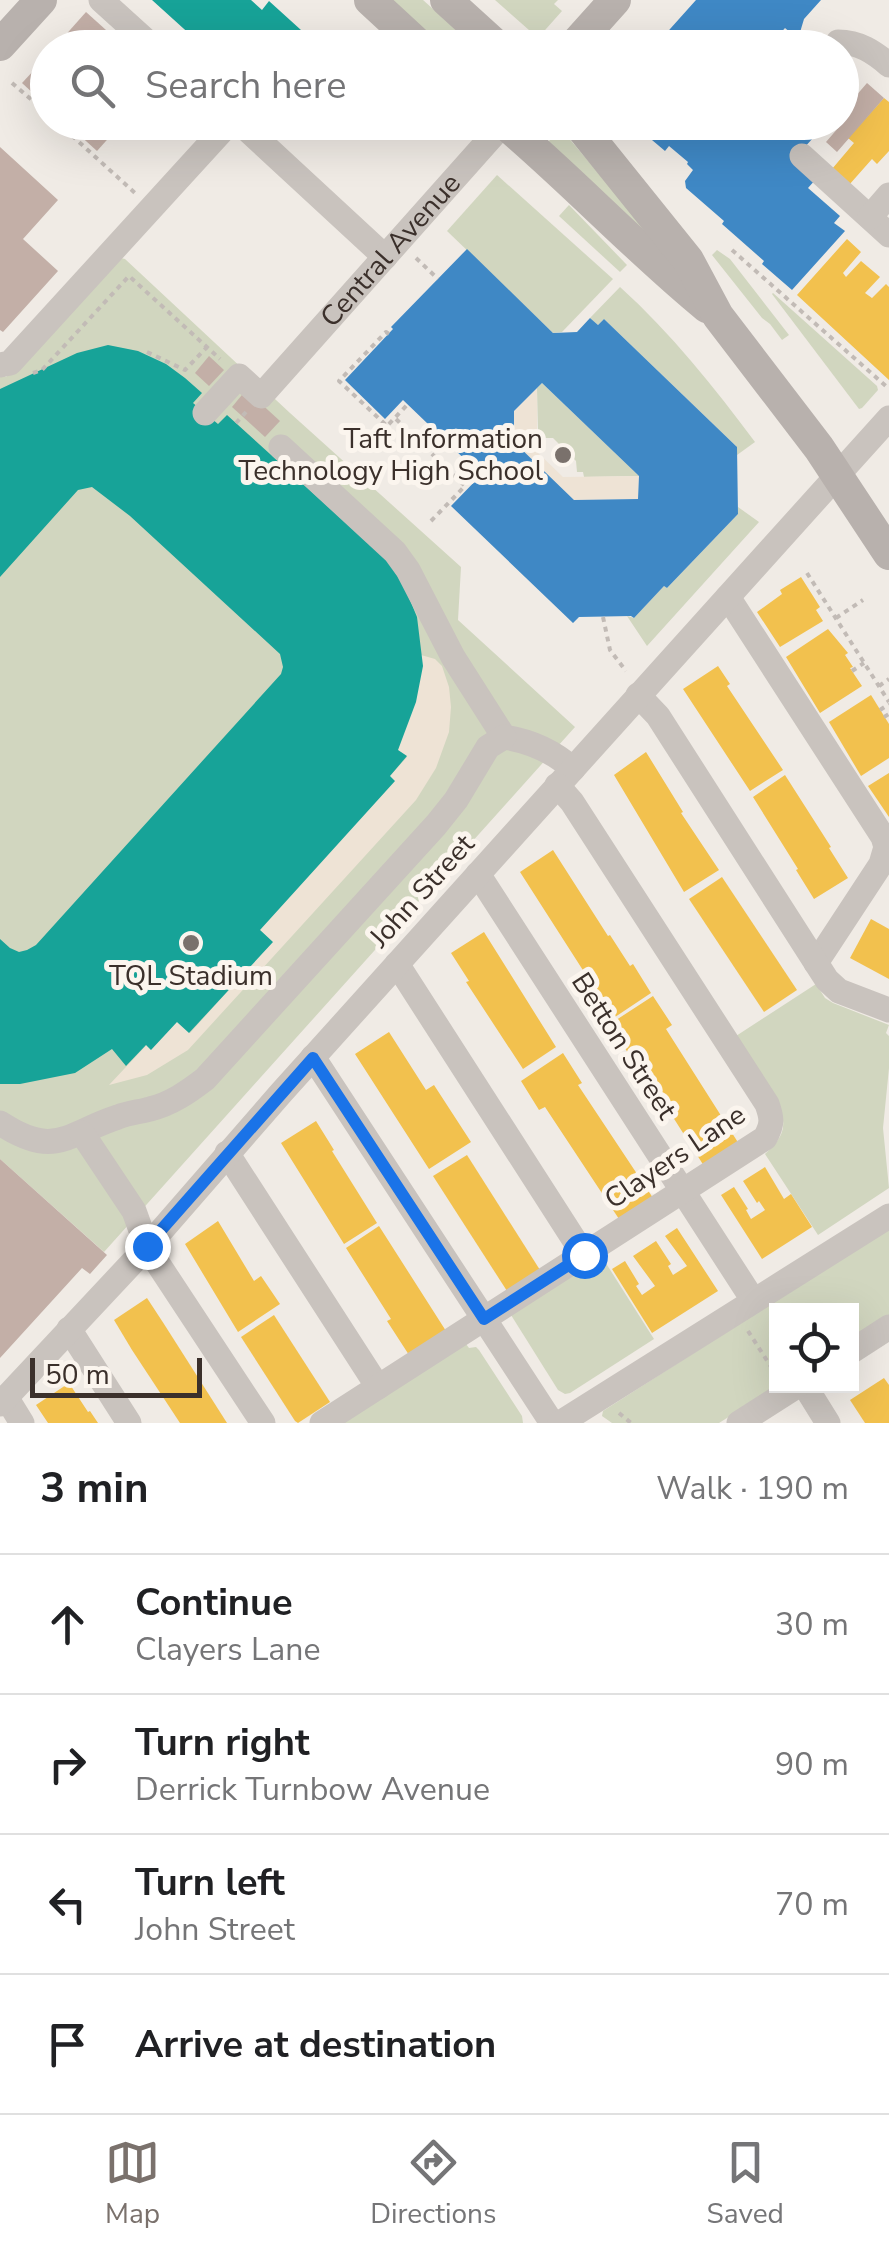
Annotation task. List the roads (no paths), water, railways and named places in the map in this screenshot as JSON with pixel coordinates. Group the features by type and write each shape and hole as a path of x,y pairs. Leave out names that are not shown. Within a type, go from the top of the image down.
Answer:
{"main road":[{"path":"0,45 41,0"},
{"path":"370,0 402,30"},
{"path":"446,0 479,30"},
{"path":"588,30 614,0"},
{"path":"525,140 668,275 718,316"},
{"path":"591,140 688,260 718,316 836,474 889,554"}],"street":[{"path":"101,0 134,30"},
{"path":"859,46 873,51 889,65"},
{"path":"0,365 10,363 214,140"},
{"path":"259,140 386,257"},
{"name":"Central Avenue","path":"205,413 239,376 261,396 489,140"},
{"path":"802,156 880,226 889,196"},
{"name":"John Street","path":"3,1401 147,1246 565,777 634,685 728,597 889,418"},
{"path":"282,447 395,552 453,657 504,737 558,755 565,777"},
{"path":"728,597 886,846 881,864 816,963"},
{"path":"634,685 658,716 827,980 839,991 889,1010"},
{"path":"0,1123 24,1138 57,1142 116,1117 175,1100 206,1079 436,825 488,748 504,737"},
{"name":"Clayers Lane","path":"322,1423 765,1138 773,1120 572,802 565,777"},
{"name":"Betton Street","path":"478,874 682,1192 748,1311"},
{"path":"397,964 584,1255"},
{"path":"313,1058 484,1319 559,1423"},
{"path":"82,1133 134,1211 147,1246 263,1423"},
{"path":"227,1153 378,1387"},
{"path":"559,1423 748,1311 889,1216"},
{"path":"859,1347 889,1328"},
{"path":"69,1329 129,1423"},
{"path":"738,1423 789,1393"},
{"path":"806,1393 828,1423"},
{"path":"3,1401 22,1423"},
{"path":"559,1423 591,1423"}],"place":[{"name":"Taft Information Technology High School","path":"563,455"},
{"name":"TQL Stadium","path":"191,943"}]}
